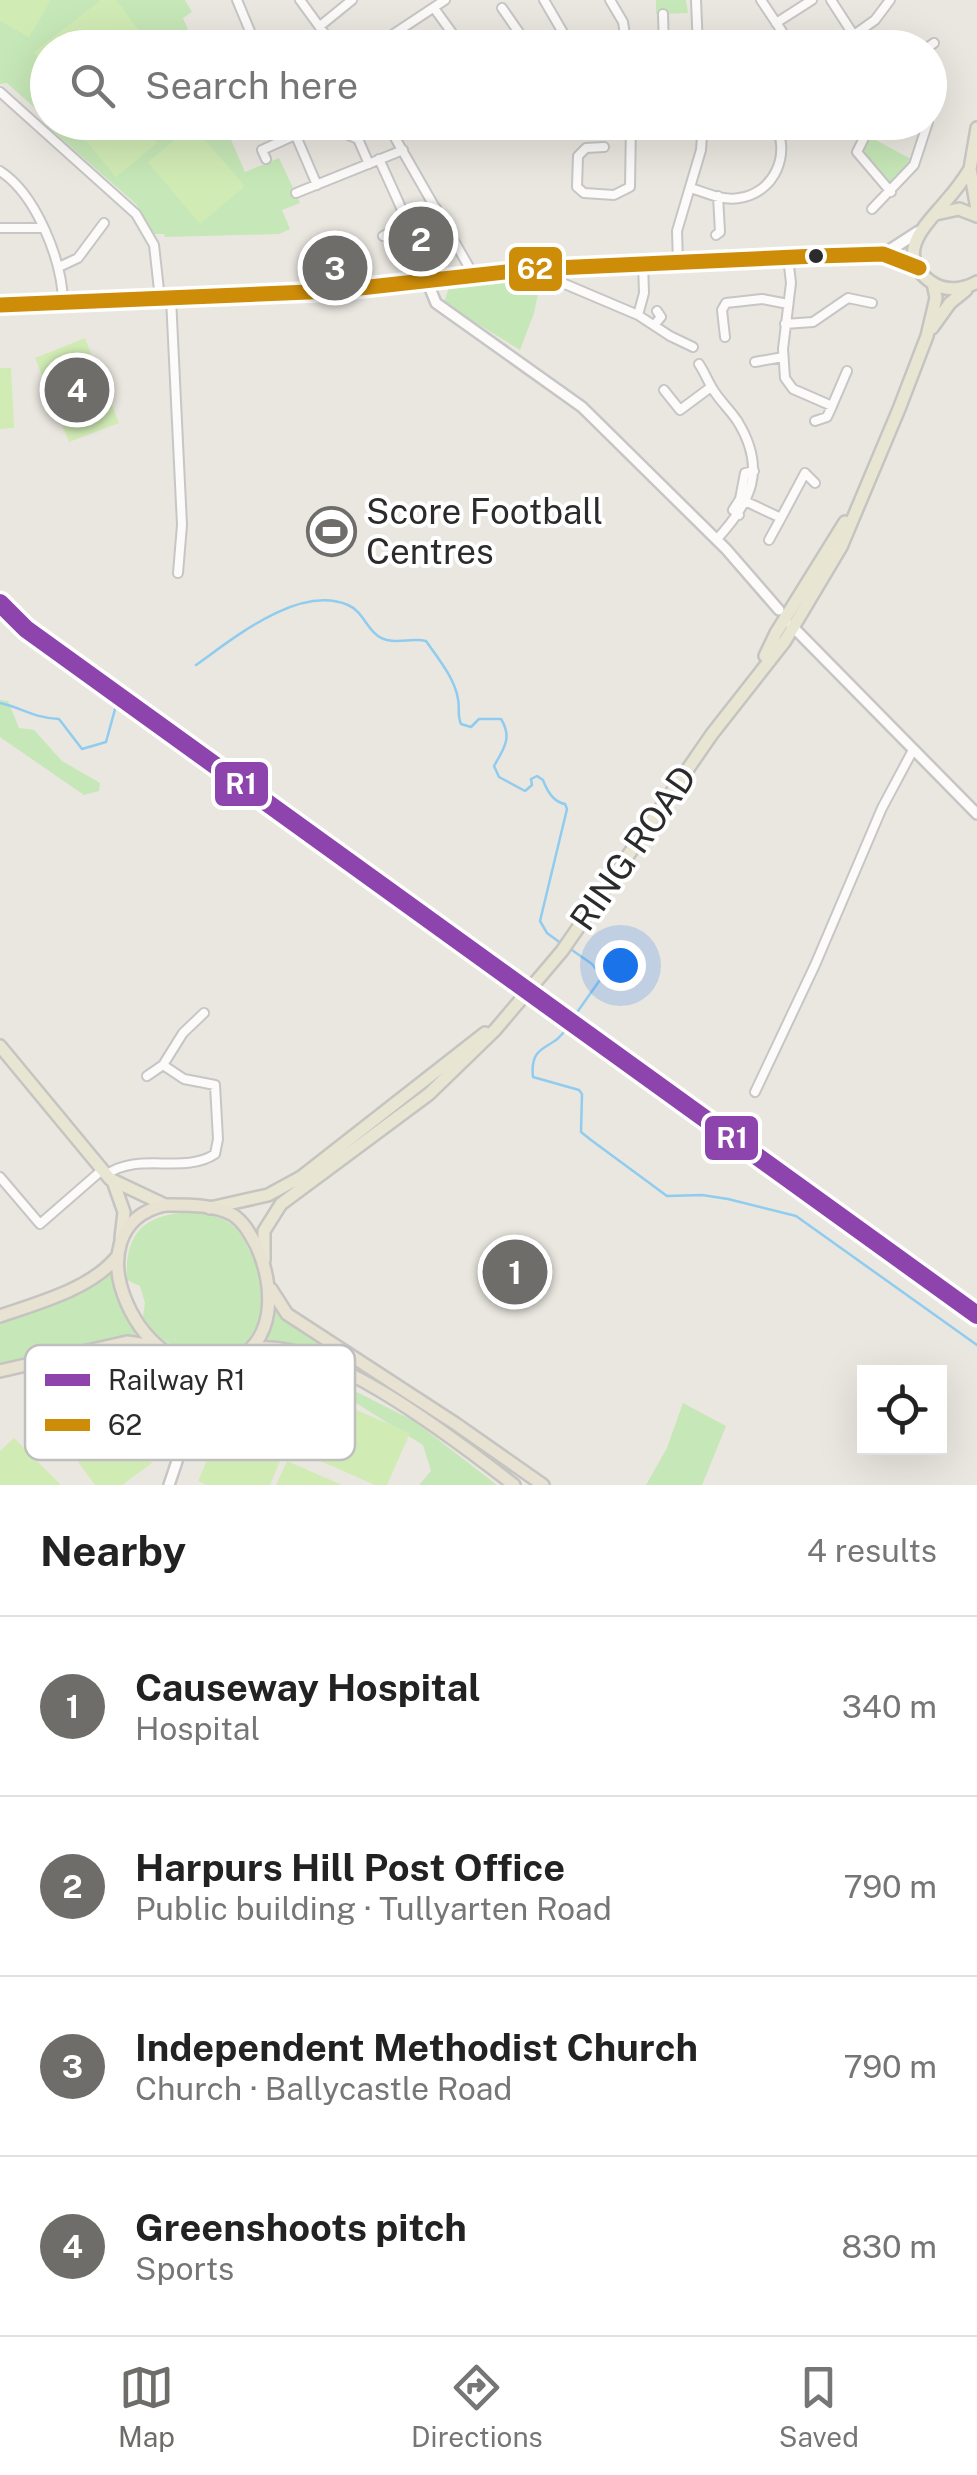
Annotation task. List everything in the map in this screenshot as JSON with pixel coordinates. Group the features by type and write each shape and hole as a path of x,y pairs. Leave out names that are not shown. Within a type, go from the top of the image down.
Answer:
{"highway":[{"path":"153,1345 136,1320 118,1275 116,1258 121,1238 137,1217 150,1208 165,1205 210,1208 231,1214 242,1223 265,1264 270,1289 262,1333 254,1345"},
{"path":"0,1316 104,1272 116,1258"},
{"path":"270,1289 287,1314 335,1345"},
{"path":"114,1345 147,1345"},
{"path":"355,1358 542,1485"},
{"path":"0,1371 25,1365"},
{"path":"355,1378 421,1416 514,1485"}],"main road":[{"path":"932,216 946,210 977,212 970,169 977,128"},
{"path":"883,254 918,232 970,169"},
{"path":"918,232 915,254 919,268"},
{"path":"0,305 333,291 473,274 883,254 919,268 933,283 958,289 974,284"},
{"name":"RING ROAD","path":"265,1264 264,1231 281,1204 429,1094 518,1005 574,934 759,670 786,619 841,547 926,336 936,298 933,283"},
{"name":"RING ROAD","path":"926,336 950,303 974,284"},
{"name":"RING ROAD","path":"210,1208 268,1195 301,1177 502,1021"},
{"path":"414,1097 490,1036"},
{"path":"0,1046 107,1175 124,1212 121,1238"},
{"path":"107,1175 165,1205"}],"street":[{"path":"238,0 250,30"},
{"path":"300,0 323,30"},
{"path":"320,26 352,0"},
{"path":"398,20 404,29 445,0"},
{"path":"544,0 562,30"},
{"path":"610,0 625,30"},
{"path":"696,0 697,30"},
{"path":"761,0 780,30"},
{"path":"776,23 812,0"},
{"path":"830,0 851,30"},
{"path":"861,30 875,20 890,0"},
{"path":"434,8 450,30"},
{"path":"502,8 517,30"},
{"path":"664,14 664,30"},
{"path":"0,92 30,119"},
{"path":"54,140 136,214 154,245 165,298 182,525 178,573"},
{"path":"266,159 262,150 284,140"},
{"path":"297,140 317,185"},
{"path":"358,140 369,164"},
{"path":"397,140 473,274"},
{"path":"604,147 586,148 578,156 577,187 584,194 614,195 630,188 630,140"},
{"path":"678,262 678,231 702,140"},
{"path":"691,188 734,199 752,194 770,181 782,148 780,140"},
{"path":"862,140 857,152 891,192"},
{"path":"872,208 914,165 922,140"},
{"path":"296,193 403,150"},
{"path":"379,160 408,223"},
{"path":"0,171 24,191 42,228 58,267 63,302"},
{"path":"716,235 720,232 718,196"},
{"path":"383,236 436,208"},
{"path":"58,267 78,258 104,223"},
{"path":"0,228 42,228"},
{"path":"788,258 785,378 793,389 832,406"},
{"path":"638,315 644,293 643,264"},
{"path":"548,284 553,280 596,297 693,346"},
{"path":"426,281 436,303 582,408 717,540 786,619 977,814"},
{"path":"596,297 602,287"},
{"path":"786,324 813,322 848,298 872,303"},
{"path":"725,336 722,310 726,303 762,299 788,304"},
{"path":"656,324 661,317 657,311"},
{"path":"755,362 783,357"},
{"path":"699,364 711,388 738,421 750,448 754,471 746,502 717,540"},
{"path":"815,422 827,417 847,370"},
{"path":"664,390 680,410 711,388"},
{"path":"739,515 733,510 740,499 745,472 754,471"},
{"path":"769,540 805,473 815,483"},
{"path":"746,502 780,518"},
{"path":"755,1092 882,808 912,750"},
{"path":"147,1076 163,1065 183,1033 204,1013"},
{"path":"40,1224 130,1163 206,1159 215,1154 215,1085 184,1079 163,1065"},
{"path":"0,1177 48,1235"},
{"path":"170,1485 176,1460"}],"green space":[{"path":"0,0 185,0 192,12 183,18 188,30 30,30 30,104 7,83 0,84"},
{"path":"0,0 51,0 29,37 0,21"},
{"path":"101,0 116,0 138,30 62,30"},
{"path":"656,0 686,0 688,13 656,14"},
{"path":"63,140 231,140 245,172 279,158 300,203 282,210 290,229 279,234 165,237 154,234 136,204"},
{"path":"85,140 154,140 157,143 116,177"},
{"path":"174,140 205,140 245,186 200,224 148,162"},
{"path":"868,140 876,140 911,159 892,184 861,153"},
{"path":"542,275 534,313 520,350 444,303 450,284"},
{"path":"85,338 119,423 69,442 35,358"},
{"path":"0,368 11,368 14,428 0,429"},
{"path":"0,700 8,701 19,728 34,730 62,761 100,783 99,791 84,795 0,737"},
{"path":"196,1212 220,1218 235,1227 244,1240 258,1271 262,1293 260,1314 243,1345 173,1345 155,1332 143,1316 145,1303 140,1286 127,1280 130,1248 142,1227 179,1213"},
{"path":"111,1272 138,1338 106,1345 25,1345 25,1363 0,1368 0,1321 81,1290"},
{"path":"274,1305 286,1319 331,1345 295,1345 264,1340"},
{"path":"355,1361 518,1472 510,1474 355,1371"},
{"path":"355,1391 414,1421 497,1485 419,1485 431,1471 423,1445 355,1402"},
{"path":"683,1403 726,1426 702,1485 646,1485 667,1448"},
{"path":"355,1409 410,1433 387,1485 375,1485 318,1460 355,1460"},
{"path":"14,1438 25,1449 25,1460 36,1460 61,1485 0,1485 0,1451"},
{"path":"77,1460 152,1463 122,1485 95,1485"},
{"path":"207,1460 280,1460 270,1485 207,1485 198,1481"},
{"path":"287,1461 342,1485 276,1485"}],"waterway":[{"path":"196,665 268,617 309,602 329,600 348,605 381,638 426,641 453,684 461,724 471,727 479,719 501,719 505,726 503,749 494,766 499,777 525,791 537,776 554,798 565,804 567,809 540,921 547,933 562,944"},
{"path":"0,703 59,719 82,749 106,742 117,702"},
{"path":"569,948 592,964 602,977 573,1018"},
{"path":"566,1028 535,1057 533,1077 579,1090 581,1132 591,1140 667,1196 728,1199 796,1216 977,1345"}],"rail line":[{"name":"R1","path":"0,603 26,629 977,1315"}],"transit line":[{"name":"62","path":"0,305 333,291 533,269 817,256 883,254 919,268"}],"place":[{"name":"Harpurs Hill Post Office","path":"421,239"},
{"name":"Independent Methodist Church","path":"335,268"},
{"name":"Greenshoots pitch","path":"77,390"},
{"name":"Score Football Centres","path":"331,531"},
{"name":"Causeway Hospital","path":"515,1272"}]}
